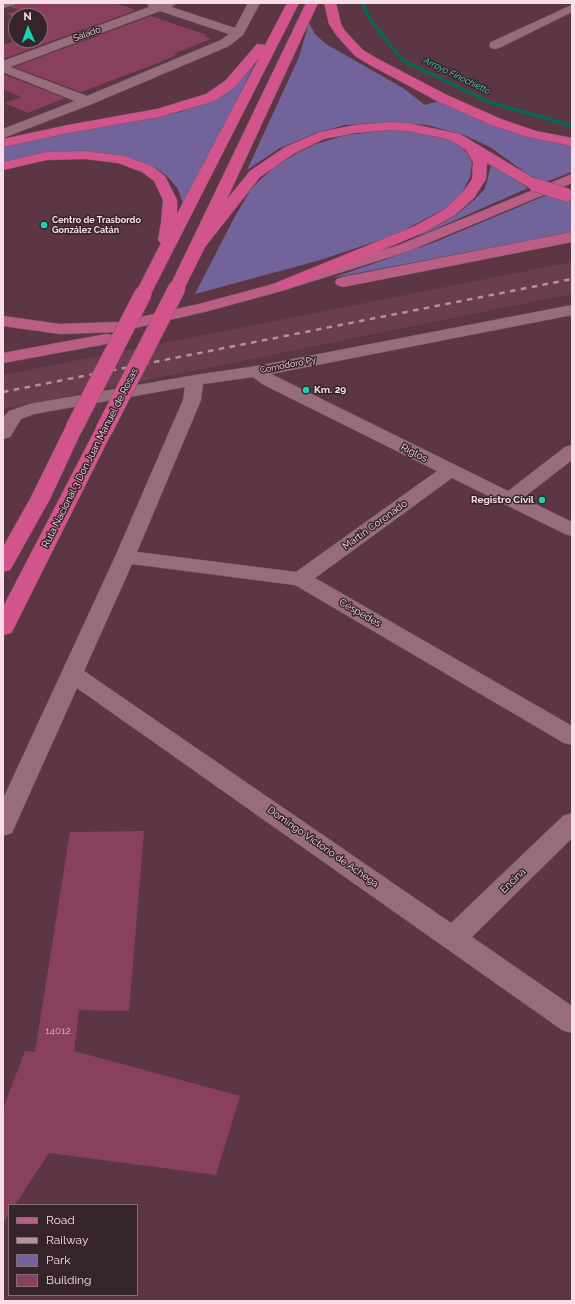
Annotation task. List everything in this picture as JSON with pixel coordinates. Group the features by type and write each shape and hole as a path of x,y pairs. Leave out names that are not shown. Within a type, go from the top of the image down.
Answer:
{"highway":[{"path":"3,565 40,499 74,428 293,3"},
{"path":"198,246 312,3"},
{"path":"330,3 335,24 341,33 359,53 374,62 442,98 496,122 533,134 572,142"},
{"path":"3,143 68,129 159,113 186,106 211,97 230,84 286,17"},
{"path":"198,246 255,174 290,150 320,136 355,129 390,126 424,129 446,134 460,140 535,185 570,196"},
{"path":"284,285 420,229 450,212 469,196 479,179 480,162 472,147"},
{"path":"3,166 47,156 85,155 110,157 147,169 160,179 170,200 169,223 162,258"},
{"name":"Ruta Nacional 3 Don Juan Manuel de Rosas","path":"3,628 198,246"}],"main road":[{"path":"3,321 37,327 60,329 118,327 202,308 284,285 404,248 572,178"},
{"path":"3,358 194,322 354,279 572,237"}],"street":[{"path":"3,5 10,3"},
{"path":"3,134 87,101 225,43 239,32 254,3"},
{"path":"160,4 226,30 239,32"},
{"name":"Salado","path":"3,65 160,4"},
{"path":"495,44 572,8"},
{"path":"543,9 556,16 572,21"},
{"path":"3,68 87,101"},
{"name":"Comodoro Py","path":"5,428 15,415 30,409 195,380 257,371 572,310"},
{"name":"Riglos","path":"257,371 268,380 572,530"},
{"path":"3,826 125,557 192,400 195,380"},
{"path":"510,499 572,451"},
{"name":"Martín Coronado","path":"300,579 450,471"},
{"name":"Céspedes","path":"125,557 300,579 572,737"},
{"name":"Domingo Victorio de Achega","path":"73,674 572,1021"},
{"name":"Encina","path":"453,938 572,823"}],"shaded area":[{"path":"572,262 572,294 3,409 3,375"}],"green space":[{"path":"309,23 315,34 326,44 403,88 425,105 439,101 572,145 572,172 543,183 526,173 490,147 464,135 427,125 391,122 345,125 316,133 280,148 247,170 299,57"},
{"path":"256,61 184,207 178,189 168,177 156,168 137,160 92,152 3,164 3,147 26,140 163,116 180,112 209,101 225,94"},
{"path":"391,130 422,132 452,140 459,145 467,153 472,162 470,177 462,193 444,209 395,235 317,261 195,294 233,220 251,189 263,177 275,167 297,153 316,144 346,135"},
{"path":"491,165 528,188 415,238 456,215 474,200 484,190"},
{"path":"547,195 572,201 572,232 332,278 435,242"}],"building":[{"path":"18,3 115,3 136,10 48,42 48,8 11,7"},
{"path":"151,16 207,35 204,36 211,39 173,54 176,55 158,63 81,92 14,67"},
{"path":"8,43 8,48 33,48 3,59 3,45"},
{"path":"3,74 65,98 28,113 5,103 21,97 3,89"},
{"path":"144,831 129,1011 79,1010 74,1051 240,1096 216,1175 49,1153 16,1204 8,1204 8,1216 3,1223 3,1109 25,1051 35,1052 70,832"}],"waterway":[{"name":"Arroyo Finochietto","path":"362,3 370,19 402,60 489,102 572,126"}],"railway":[{"path":"3,392 572,279"}],"place":[{"name":"Centro de Trasbordo González Catán","path":"44,225"},
{"name":"Km. 29","path":"306,390"},
{"name":"Registro Civil","path":"542,500"}]}
